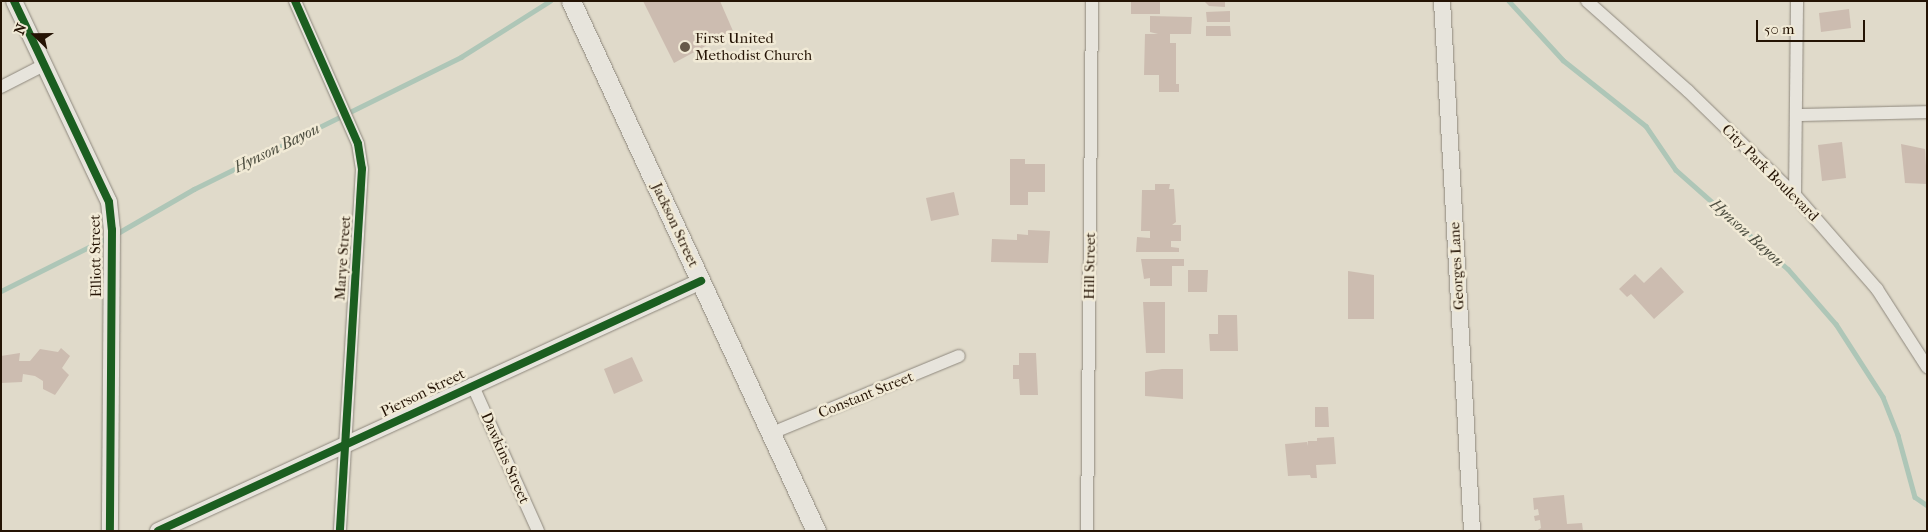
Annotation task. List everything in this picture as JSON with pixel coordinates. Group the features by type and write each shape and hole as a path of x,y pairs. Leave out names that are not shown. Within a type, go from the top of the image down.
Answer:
{"main road":[{"name":"Jackson Street","path":"571,1 816,531"}],"street":[{"name":"Elliott Street","path":"14,1 108,202 112,230 110,531"},
{"name":"Marye Street","path":"295,1 358,144 362,170 340,531"},
{"name":"Hill Street","path":"1087,531 1092,1"},
{"name":"Georges Lane","path":"1442,1 1472,531"},
{"name":"City Park Boulevard","path":"1587,1 1688,91 1795,195 1877,289 1927,366"},
{"path":"1795,195 1797,1"},
{"path":"1,87 44,66"},
{"path":"1796,115 1927,112"},
{"name":"Pierson Street","path":"158,531 345,446 472,384 701,281"},
{"name":"Constant Street","path":"772,433 960,356"},
{"name":"Dawkins Street","path":"472,384 538,531"}],"building":[{"name":"First United Methodist Church","path":"643,1 720,1 733,31 674,63"},
{"path":"1131,1 1160,1 1160,14 1131,14"},
{"path":"1204,1 1225,1 1225,7 1209,6"},
{"path":"1849,9 1851,28 1821,32 1819,13"},
{"path":"1230,11 1230,22 1207,22 1206,12"},
{"path":"1150,16 1192,17 1191,34 1170,34 1170,43 1176,43 1176,84 1179,84 1179,92 1159,92 1159,75 1144,75 1145,34 1158,34 1150,32"},
{"path":"1206,26 1230,26 1231,36 1206,36"},
{"path":"1842,142 1846,178 1822,181 1818,145"},
{"path":"1901,144 1925,149 1927,184 1905,183"},
{"path":"1010,159 1025,159 1025,164 1045,164 1045,192 1028,192 1028,205 1010,205"},
{"path":"1155,184 1170,184 1169,189 1174,189 1176,222 1172,225 1181,225 1181,241 1171,241 1171,247 1179,248 1179,252 1136,252 1137,237 1150,238 1150,231 1141,231 1142,190 1155,190"},
{"path":"954,192 959,215 931,221 926,198"},
{"path":"1028,230 1050,231 1048,263 991,262 992,239 1017,240 1017,234 1028,235"},
{"path":"1141,259 1184,259 1184,266 1172,266 1172,286 1150,286 1150,278 1144,279"},
{"path":"1661,267 1684,292 1654,319 1631,294 1627,297 1619,289 1635,274 1644,283"},
{"path":"1188,270 1208,270 1207,292 1188,292"},
{"path":"1348,271 1374,275 1374,319 1348,319"},
{"path":"1143,302 1165,302 1165,353 1146,353"},
{"path":"1218,315 1237,315 1238,351 1210,351 1209,334 1218,334"},
{"path":"61,348 70,356 62,368 69,375 55,395 43,389 43,381 35,376 23,374 22,382 1,383 1,356 20,353 19,361 30,361 40,349 58,352"},
{"path":"1019,353 1036,353 1038,395 1020,395 1019,379 1013,379 1013,365 1019,365"},
{"path":"632,357 643,381 614,394 604,369"},
{"path":"1162,369 1183,369 1183,399 1145,396 1145,372"},
{"path":"1315,407 1328,407 1329,427 1315,427"},
{"path":"1334,437 1336,464 1316,465 1317,478 1311,478 1310,475 1288,476 1285,444 1307,442 1307,446 1308,441 1317,441 1317,438"},
{"path":"1564,495 1567,524 1582,523 1583,531 1536,531 1541,528 1540,520 1535,521 1534,516 1539,515 1538,509 1534,510 1533,498"}],"waterway":[{"name":"Hynson Bayou","path":"116,234 194,189 461,57 550,1"},
{"name":"Hynson Bayou","path":"1509,1 1563,60 1646,126 1676,170 1788,269 1836,324 1883,397 1898,435 1915,497 1927,505"},
{"name":"Hynson Bayou","path":"1,291 107,238"}],"cycle path":[{"path":"14,1 109,202 112,230 110,531"},
{"path":"295,1 358,144 362,169 340,531"},
{"path":"158,531 701,281"}],"place":[{"name":"First United Methodist Church","path":"685,47"}]}
